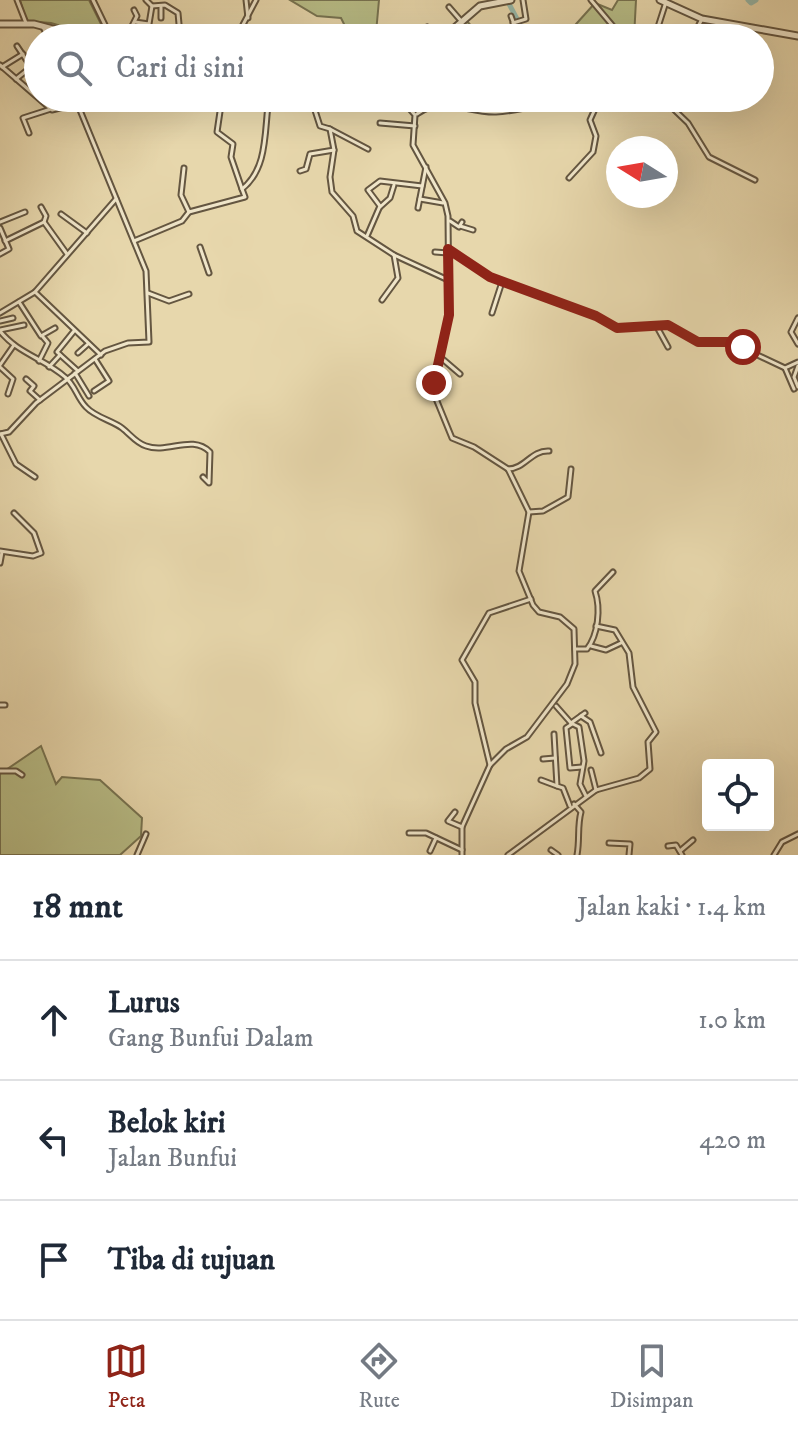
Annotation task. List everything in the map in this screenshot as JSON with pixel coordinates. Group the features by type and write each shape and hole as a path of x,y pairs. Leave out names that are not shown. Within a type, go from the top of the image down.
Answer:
{"street":[{"path":"17,0 26,23"},
{"path":"93,0 105,24"},
{"path":"146,0 152,6 166,5 177,13 179,24"},
{"path":"246,0 248,18"},
{"path":"244,24 256,0"},
{"path":"460,24 482,5 506,0"},
{"path":"511,16 513,23 526,19 523,0"},
{"path":"591,0 612,24"},
{"path":"658,24 663,1 702,19 730,24"},
{"path":"134,10 139,14 135,22 149,24 152,6"},
{"path":"161,7 161,18"},
{"path":"449,7 462,22"},
{"path":"699,24 702,19"},
{"path":"0,24 32,24"},
{"path":"774,32 798,36"},
{"path":"17,46 23,54 1,66 24,87"},
{"path":"16,80 24,73"},
{"path":"29,133 23,117 42,112"},
{"path":"35,477 16,464 0,434 13,429 40,400 101,355 121,345 148,344 147,274 81,112"},
{"path":"134,241 182,221 189,212 245,198 231,157 234,146 217,132 220,112"},
{"path":"242,189 250,182 265,147 268,112"},
{"path":"318,112 320,126 368,149"},
{"path":"409,833 421,831 462,852 462,827 490,765 506,749 527,737 554,705 572,671 575,649 572,626 557,615 539,612 519,571 529,512 508,469 474,447 452,438 433,396 449,315 448,220 445,203 413,145 415,115 412,112"},
{"path":"415,115 419,112"},
{"path":"569,178 593,152 596,136 590,122 594,112"},
{"path":"677,112 688,123 709,157 755,180"},
{"path":"380,123 415,126"},
{"path":"330,129 334,150 330,177 332,192 353,216 357,231 394,255 447,279"},
{"path":"300,171 306,169 310,154 334,150"},
{"path":"418,208 426,167"},
{"path":"184,168 181,195 189,212"},
{"path":"380,207 368,190 380,181 422,186"},
{"path":"367,237 380,207 390,198 394,184"},
{"path":"0,313 35,292 117,197"},
{"path":"420,199 445,203"},
{"path":"5,241 44,222 46,216 41,207"},
{"path":"0,222 25,212"},
{"path":"61,214 87,233"},
{"path":"448,220 473,230"},
{"path":"44,222 68,256"},
{"path":"0,228 9,250 0,254"},
{"path":"200,247 206,256 209,273"},
{"path":"435,252 448,251 502,282 596,316 617,328 668,325 698,342 730,342 785,368 796,390"},
{"path":"382,300 398,278 394,255"},
{"path":"206,256 212,256"},
{"path":"492,313 502,282"},
{"path":"35,292 101,355"},
{"path":"148,293 169,301 189,294"},
{"path":"19,302 48,343 39,361"},
{"path":"0,321 13,318"},
{"path":"798,318 791,332 798,344"},
{"path":"0,330 24,325"},
{"path":"656,326 668,347"},
{"path":"43,337 55,328"},
{"path":"0,330 14,345 68,379 89,410 107,423 119,425 147,447 196,443 205,447 210,452 209,483 203,477"},
{"path":"49,367 74,331"},
{"path":"78,353 88,344"},
{"path":"8,394 13,379 0,366 14,345"},
{"path":"59,354 76,372 89,396"},
{"path":"439,356 460,374"},
{"path":"94,391 109,381 95,359"},
{"path":"785,368 798,364"},
{"path":"796,390 794,377 798,364"},
{"path":"26,379 34,386 30,391 40,400"},
{"path":"508,469 519,468 544,450 549,451"},
{"path":"529,512 543,511 568,497 571,469"},
{"path":"0,563 1,552 33,556 41,553 34,533 14,513"},
{"path":"590,645 599,607 595,591 613,572"},
{"path":"490,765 475,703 475,682 462,660 489,613 531,599"},
{"path":"508,855 596,790 649,772 648,742 656,732 633,687 629,653 615,630 596,626"},
{"path":"575,649 590,645 606,650 621,643"},
{"path":"554,705 571,724 579,727 582,743 580,784 586,796"},
{"path":"582,767 570,768 566,728 583,714 590,722 601,753"},
{"path":"554,734 557,786"},
{"path":"568,744 582,743"},
{"path":"543,759 555,758"},
{"path":"591,770 596,790"},
{"path":"0,771 16,771 22,775"},
{"path":"541,780 563,788 572,805 581,812 576,830 580,839 577,855"},
{"path":"455,812 448,821 462,827"},
{"path":"137,855 140,841 146,834"},
{"path":"774,855 782,842 798,834"},
{"path":"430,851 436,838"},
{"path":"668,846 676,845 681,853 693,840"},
{"path":"609,843 630,844 629,855"},
{"path":"551,850 558,855"}],"green space":[{"path":"20,0 89,0 101,24 54,24 26,21"},
{"path":"290,0 379,0 377,24 344,24 341,18 317,16"},
{"path":"618,0 636,0 635,24 576,24 595,3 612,10"},
{"path":"41,746 56,784 62,777 100,780 142,818 141,836 120,855 0,855 0,774"}],"waterway":[{"path":"507,0 520,24"},
{"path":"748,0 751,3 756,0"}],"route":[{"path":"434,383 449,315 448,249 490,277 596,316 617,328 626,330 668,325 698,342 724,341 743,347"}]}
